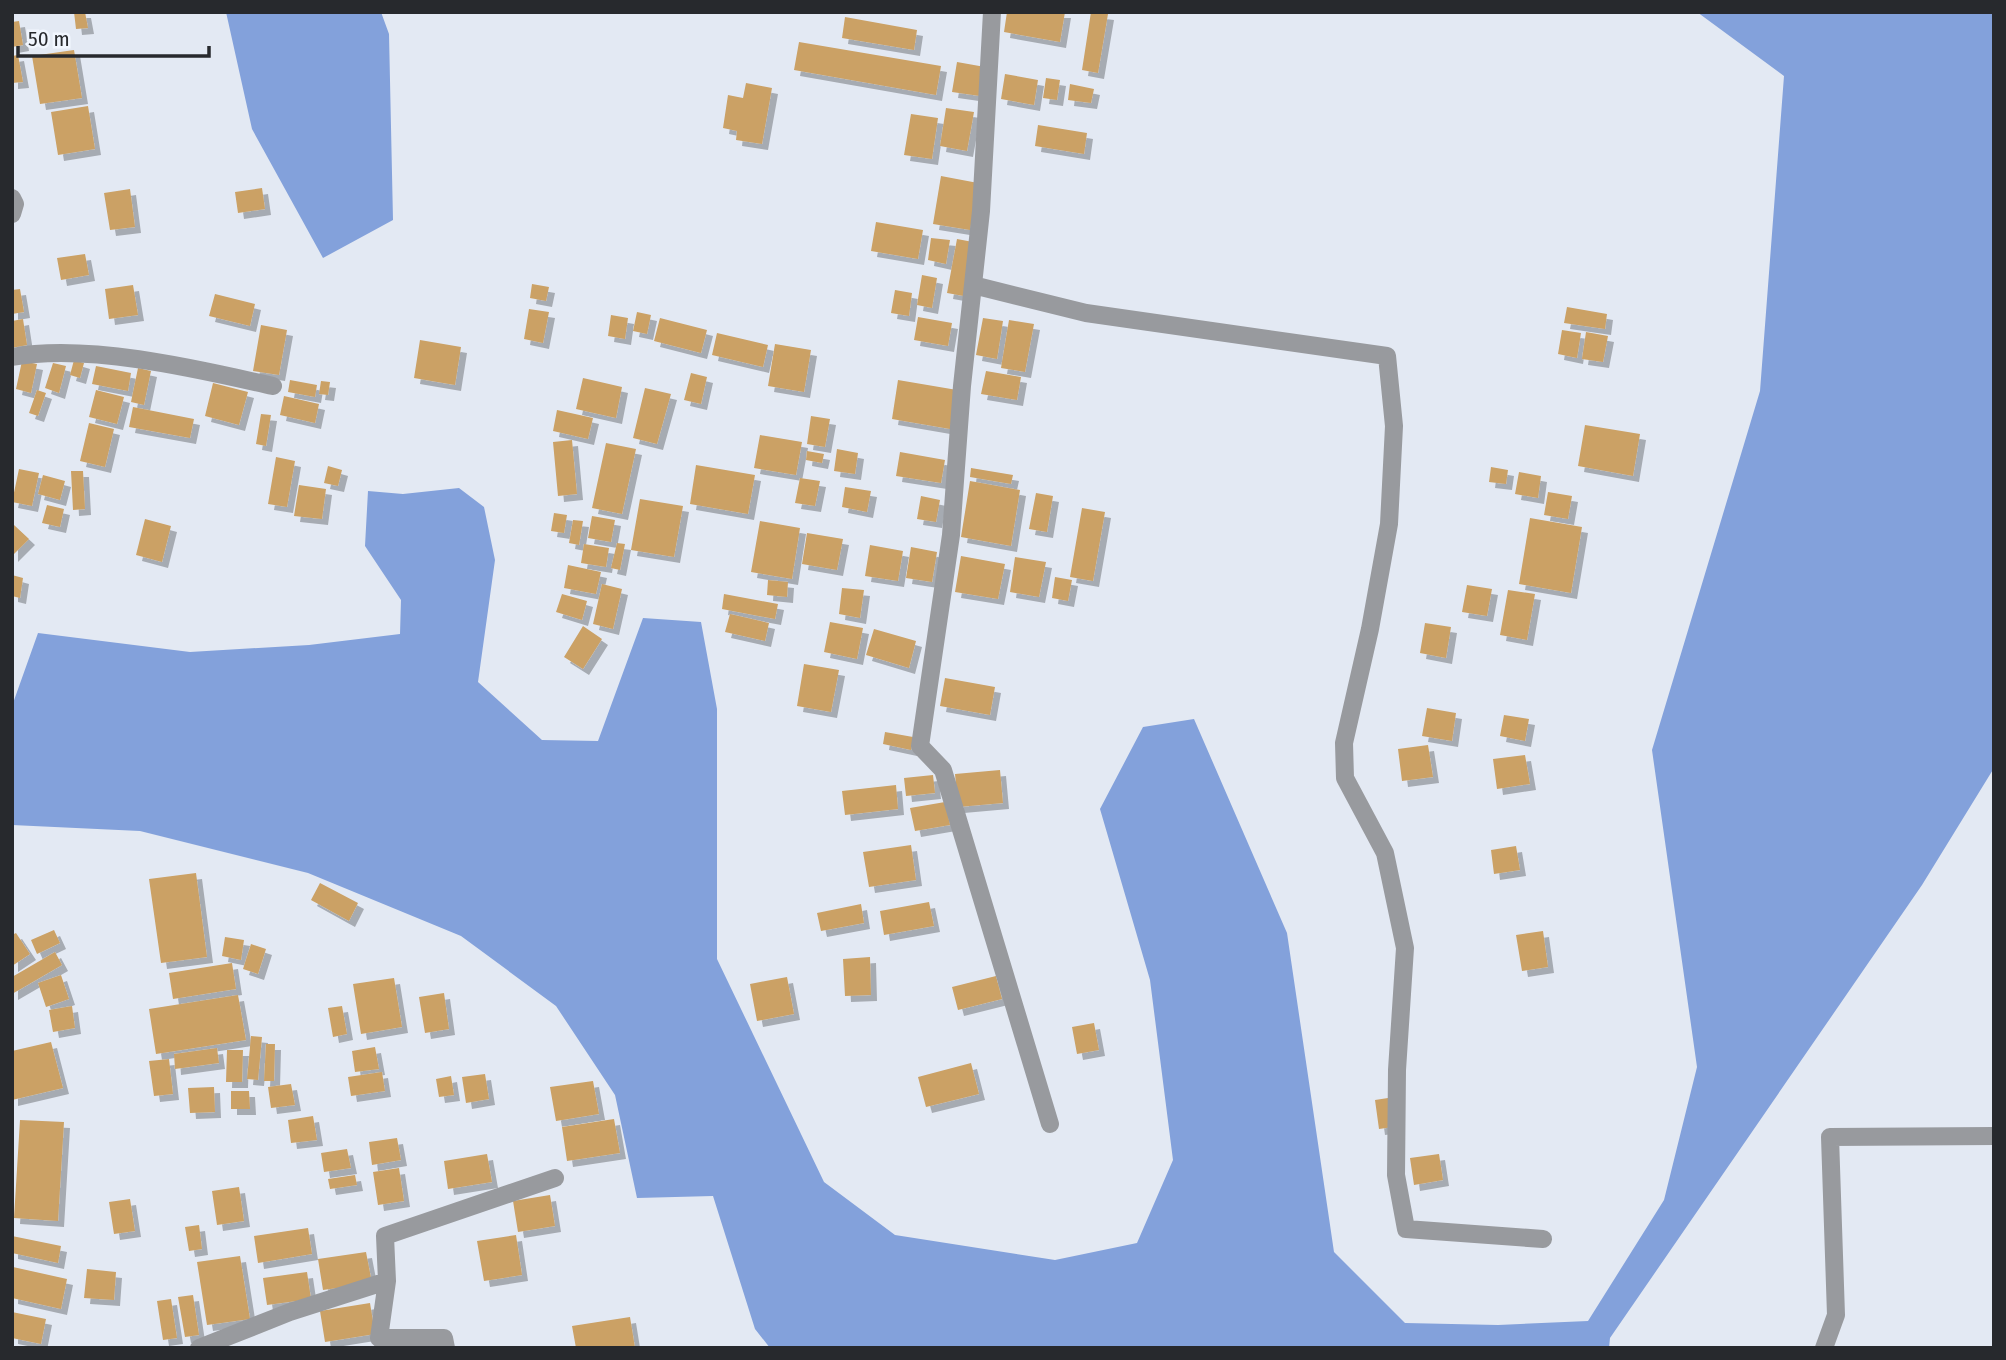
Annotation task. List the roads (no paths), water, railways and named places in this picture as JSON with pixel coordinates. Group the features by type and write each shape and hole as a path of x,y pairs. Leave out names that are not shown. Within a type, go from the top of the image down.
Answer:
{"street":[{"path":"992,12 981,211 951,535 920,746 943,771 1050,1124"},
{"path":"12,198 15,204 12,214"},
{"path":"973,285 1086,313 1387,356 1394,426 1389,524 1370,629 1343,743 1345,778 1385,853 1405,947 1396,1175 1406,1229 1544,1239"},
{"path":"12,356 88,355 203,370 273,386"},
{"path":"1824,1348 1836,1315 1830,1136 1994,1136"},
{"path":"446,1348 444,1338 379,1338 387,1282 385,1236 555,1178"},
{"path":"199,1348 290,1312 387,1282"}],"water":[{"path":"226,12 381,12 389,34 393,220 323,258 252,129"},
{"path":"1697,12 1994,12 1994,768 1922,885 1610,1338 1609,1348 770,1348 755,1329 713,1196 637,1198 615,1095 556,1006 461,936 308,873 140,831 12,825 12,706 38,633 190,652 309,645 400,634 401,600 365,546 368,491 403,494 459,488 484,507 495,560 478,682 542,740 598,741 643,618 701,622 717,709 717,959 824,1182 895,1235 1055,1260 1137,1243 1173,1160 1150,980 1100,809 1143,727 1194,719 1287,933 1334,1252 1405,1323 1498,1325 1588,1321 1664,1200 1697,1067 1652,750 1760,391 1784,76"}]}
